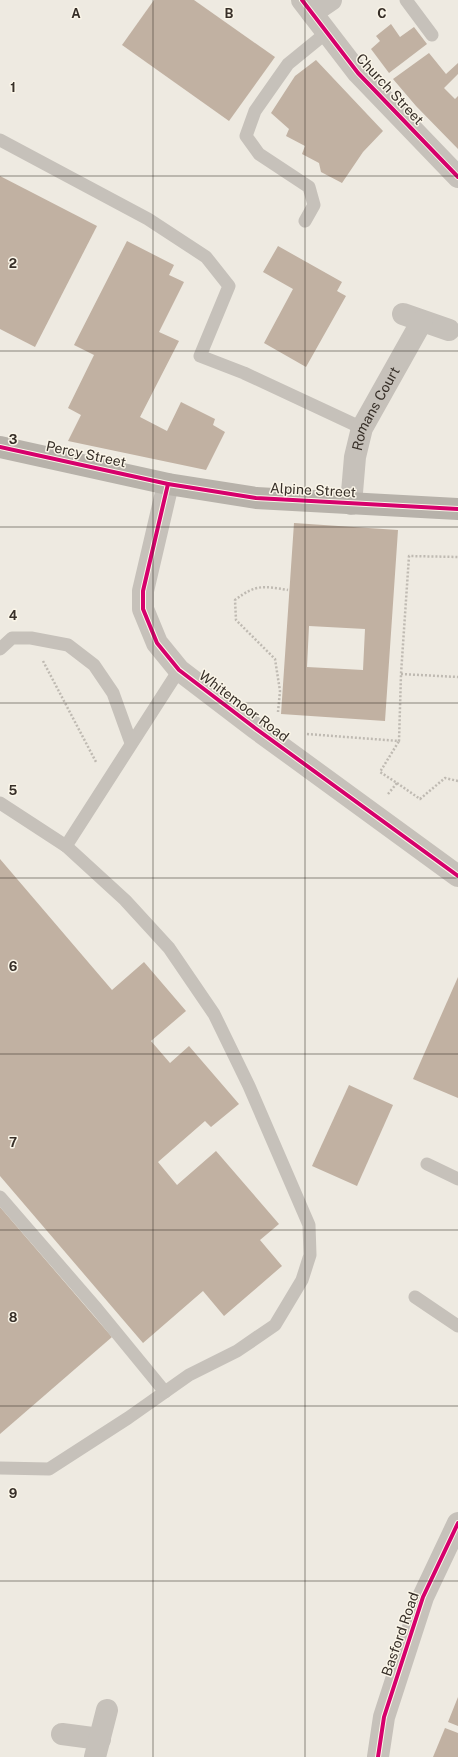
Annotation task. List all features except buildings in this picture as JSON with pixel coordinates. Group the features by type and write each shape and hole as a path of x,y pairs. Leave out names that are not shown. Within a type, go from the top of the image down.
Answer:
{"street":[{"path":"307,6 331,0"},
{"name":"Church Street","path":"307,6 326,33 358,73 458,177"},
{"name":"Romans Court","path":"351,504 355,457 362,428 412,317 449,330"},
{"name":"Percy Street","path":"0,447 168,484"},
{"name":"Alpine Street","path":"168,484 256,498 458,509"},
{"name":"Whitemoor Road","path":"168,484 143,591 143,609 157,643 179,670 255,728 458,876"},
{"name":"Basford Road","path":"378,1757 384,1716 423,1597 458,1523"},
{"path":"62,1734 97,1748 107,1710"}],"lane":[{"path":"406,0 432,35"},
{"path":"305,221 314,205 309,187 259,154 246,136 255,111 288,64 326,33"},
{"path":"0,140 148,220 206,257 229,286 200,356 251,376 362,428"},
{"path":"0,648 12,638 31,638 68,645 94,665 113,693 131,743"},
{"path":"66,846 179,670"},
{"path":"0,803 66,846 126,900 169,948 214,1014 249,1086 309,1225 310,1254 302,1280 275,1325 238,1351 190,1375 49,1469 0,1468"},
{"path":"428,1164 458,1179"},
{"path":"0,1197 97,1309 165,1392"},
{"path":"415,1297 458,1326"}],"path":[{"path":"458,557 409,556 401,674 399,741 380,772 420,799 445,778 458,781"},
{"path":"278,713 280,691 275,659 236,620 235,600 249,589 269,587 288,590"},
{"path":"31,638 106,782"},
{"path":"401,674 458,677"},
{"path":"306,734 399,741"},
{"path":"372,814 397,783"}],"cycle path":[{"path":"302,0 358,73 458,177"},
{"path":"0,447 168,484 256,498 458,509"},
{"path":"168,484 143,591 143,609 157,643 179,670 255,728 458,876"},
{"path":"378,1757 384,1717 423,1597 458,1523"}]}
